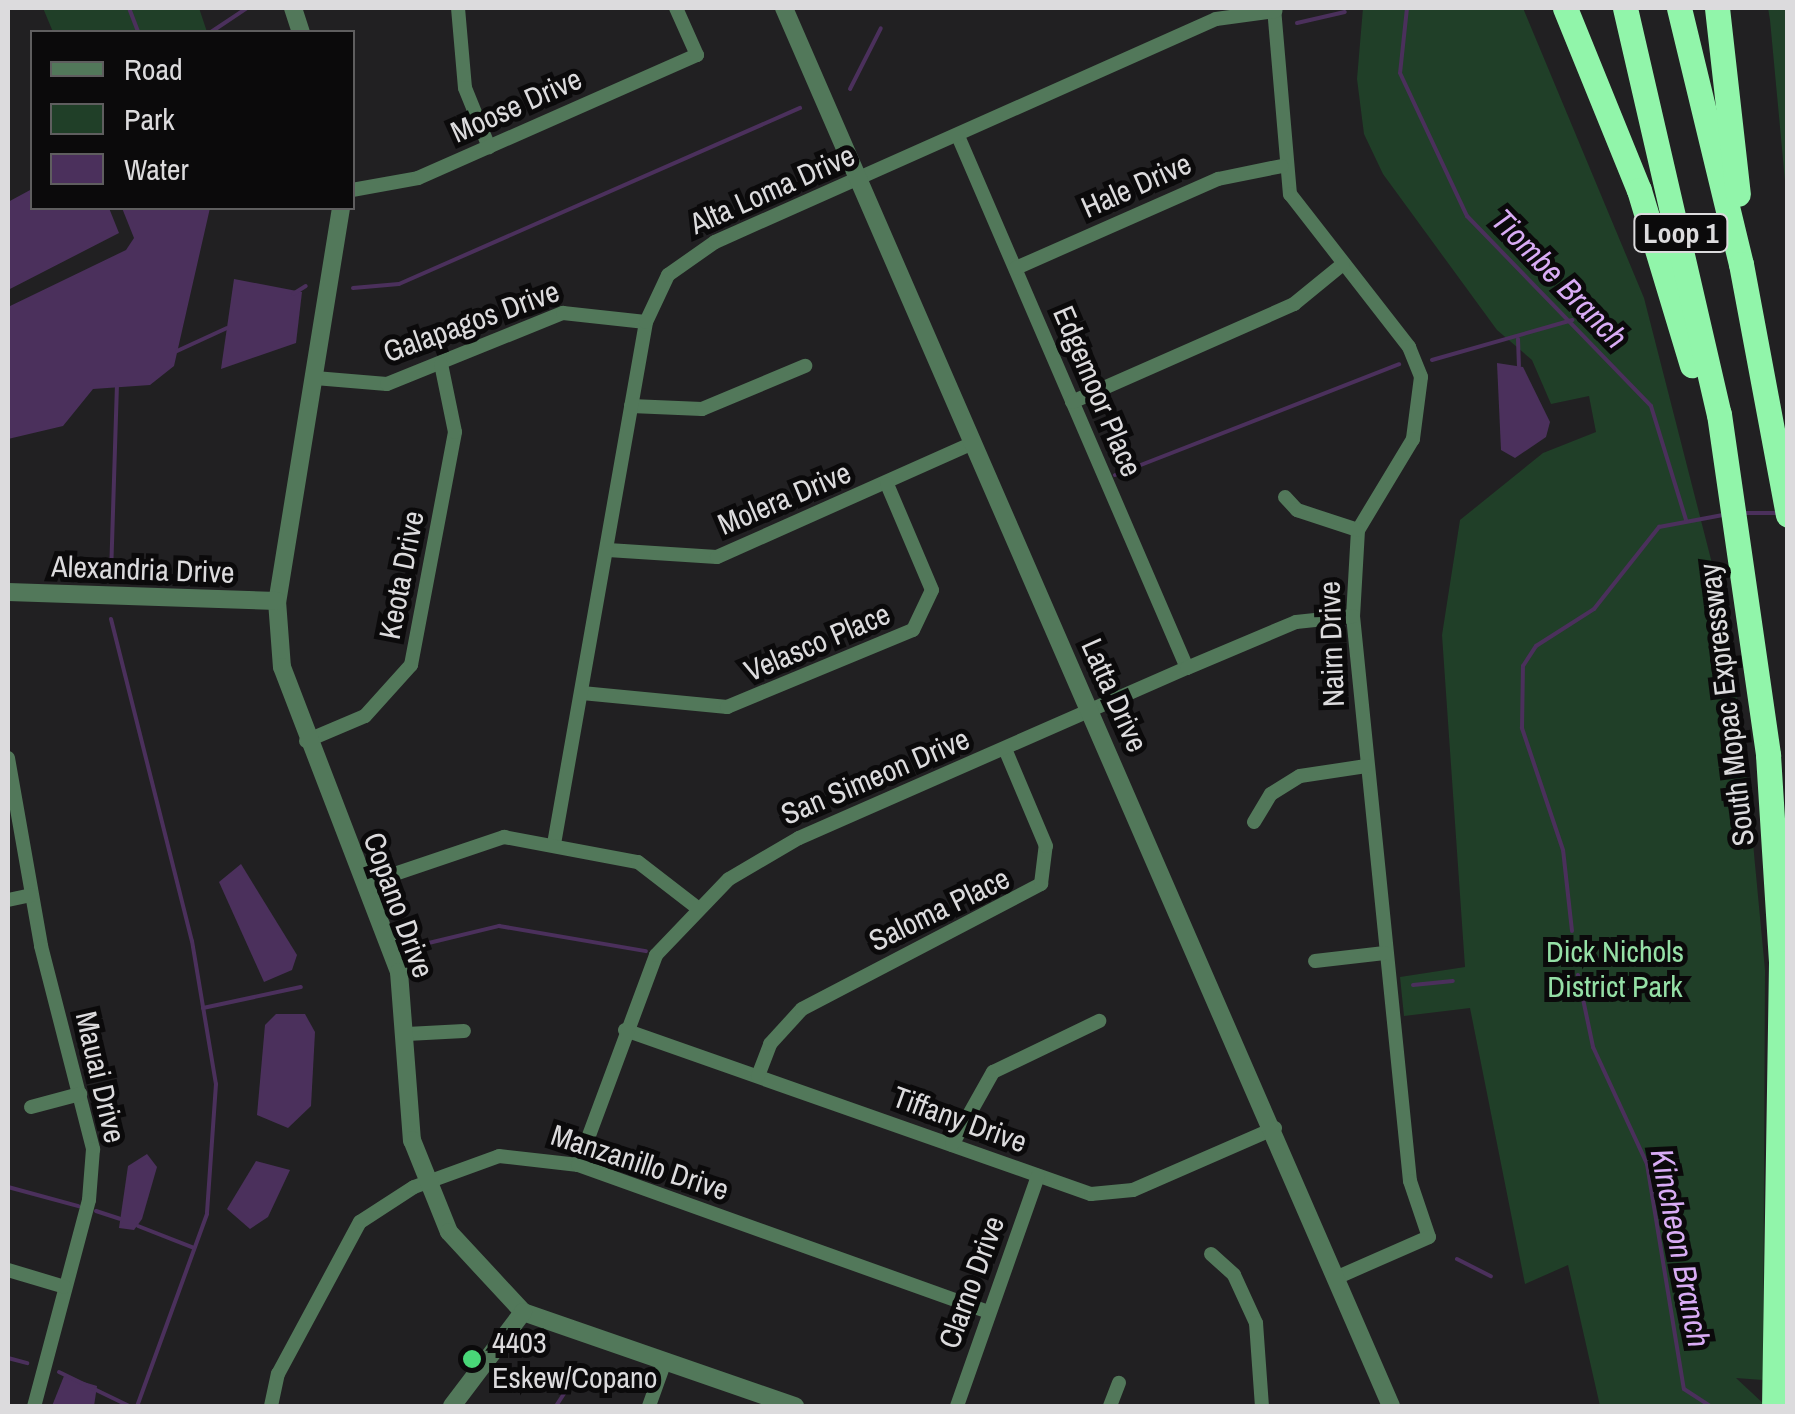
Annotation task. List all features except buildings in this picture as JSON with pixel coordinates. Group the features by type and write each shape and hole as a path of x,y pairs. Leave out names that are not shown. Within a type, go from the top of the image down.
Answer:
{"highway":[{"path":"1565,8 1657,242 1724,467"},
{"name":"South Mopac Expressway","path":"1625,8 1742,556 1780,947 1774,1406"},
{"name":"Loop 1","path":"1679,8 1741,264 1788,515"},
{"path":"1717,8 1741,264"}],"street":[{"path":"458,8 453,34 488,147"},
{"name":"Moose Drive","path":"355,189 418,178 697,55 676,8"},
{"name":"Latta Drive","path":"784,8 1340,1276 1391,1406"},
{"name":"Alta Loma Drive","path":"554,844 646,322 668,274 695,252 1216,19 1274,9"},
{"name":"Nairn Drive","path":"1274,9 1282,166 1297,206 1343,264 1421,377 1413,439 1358,530 1353,616 1410,1181 1429,1237 1340,1276"},
{"name":"Edgemoor Place","path":"958,136 1187,668"},
{"name":"Hale Drive","path":"1016,268 1218,179 1282,166"},
{"name":"Copano Drive","path":"341,210 277,601 282,668 306,741 399,972 407,1034 407,1108 428,1181 469,1262 523,1312 664,1364 795,1406"},
{"path":"1072,402 1294,304 1343,264"},
{"name":"Galapagos Drive","path":"315,378 387,384 563,313 646,322"},
{"name":"Keota Drive","path":"306,741 366,716 412,665 455,432 441,364"},
{"path":"631,406 702,409 805,366"},
{"name":"Molera Drive","path":"608,550 717,557 972,444"},
{"name":"Velasco Place","path":"582,692 727,707 913,630 932,590 887,484"},
{"path":"1285,497 1297,510 1358,530"},
{"name":"Alexandria Drive","path":"8,592 277,601"},
{"name":"San Simeon Drive","path":"578,1166 625,1030 656,955 695,906 774,850 1296,622 1353,616"},
{"name":"Saloma Place","path":"758,1076 770,1044 802,1009 1040,884 1046,846 1005,750"},
{"name":"Mauai Drive","path":"8,758 31,895 80,1094 92,1182 34,1406"},
{"path":"1254,822 1270,794 1300,776 1366,766"},
{"path":"366,884 485,839 554,844 638,862 695,906"},
{"path":"8,900 31,895"},
{"path":"1315,961 1385,953"},
{"path":"952,1145 994,1072 1099,1021"},
{"name":"Tiffany Drive","path":"625,1030 1038,1176 1114,1194 1275,1128"},
{"path":"407,1034 464,1031"},
{"path":"31,1107 80,1094"},
{"name":"Manzanillo Drive","path":"270,1406 278,1374 360,1222 428,1181 499,1156 578,1166 990,1312"},
{"name":"Clarno Drive","path":"956,1406 1038,1176"},
{"path":"1211,1254 1234,1275 1256,1323 1262,1406"},
{"path":"8,1270 65,1287"},
{"path":"452,1406 523,1312"},
{"path":"649,1406 664,1364"},
{"path":"1110,1406 1119,1383"}],"green space":[{"path":"43,8 199,8 206,30 52,30"},
{"name":"Dick Nichols District Park","path":"1363,8 1523,8 1644,298 1716,579 1742,727 1765,970 1763,1380 1736,1378 1766,1406 1600,1406 1568,1265 1525,1284 1470,1008 1404,1016 1400,977 1465,967 1442,635 1460,520 1543,453 1596,432 1589,396 1551,404 1532,360 1497,330 1383,174 1364,134 1357,79"},
{"path":"1768,8 1787,8 1787,202 1770,20"}],"water":[{"path":"30,190 30,210 110,210 119,233 8,290 8,202"},
{"path":"123,210 210,210 174,366 150,385 93,389 63,426 8,439 8,307 126,250 134,238"},
{"path":"234,279 302,292 296,343 221,369"},
{"path":"1497,363 1523,367 1550,422 1546,437 1515,458 1501,450"},
{"path":"241,864 297,955 292,970 264,982 219,882"},
{"path":"276,1014 305,1014 315,1032 311,1106 288,1128 257,1115 265,1025"},
{"path":"147,1154 157,1167 142,1219 134,1230 119,1228 128,1166"},
{"path":"256,1161 290,1170 268,1217 250,1229 227,1209"},
{"path":"64,1376 97,1386 94,1406 52,1406"}],"waterway":[{"path":"129,8 137,30"},
{"path":"214,30 247,8"},
{"name":"Tiombe Branch","path":"1407,8 1400,73 1467,216 1651,406 1686,520"},
{"path":"1297,23 1345,12"},
{"path":"850,89 881,28"},
{"path":"353,288 399,284 800,108"},
{"path":"293,294 306,286"},
{"path":"1432,360 1572,320"},
{"path":"177,351 227,328"},
{"path":"1518,339 1519,366"},
{"path":"1115,475 1399,364"},
{"path":"111,575 117,387"},
{"path":"1743,513 1778,513"},
{"name":"Kincheon Branch","path":"1572,931 1563,850 1522,728 1523,666 1536,646 1594,609 1659,527 1723,515"},
{"path":"111,619 192,941 216,1084 207,1214 137,1406"},
{"path":"408,948 499,926 646,951"},
{"name":"Kincheon Branch","path":"1578,975 1593,1047 1647,1164 1684,1389 1710,1406"},
{"path":"1413,985 1453,981"},
{"path":"203,1008 301,987"},
{"path":"8,1187 78,1206"},
{"path":"96,1211 120,1219"},
{"path":"138,1226 194,1248"},
{"path":"1457,1259 1491,1276"},
{"path":"8,1358 27,1363"},
{"path":"556,1406 582,1366"},
{"path":"59,1372 129,1406"}],"place":[{"name":"4403 Eskew/Copano","path":"472,1359"}]}
